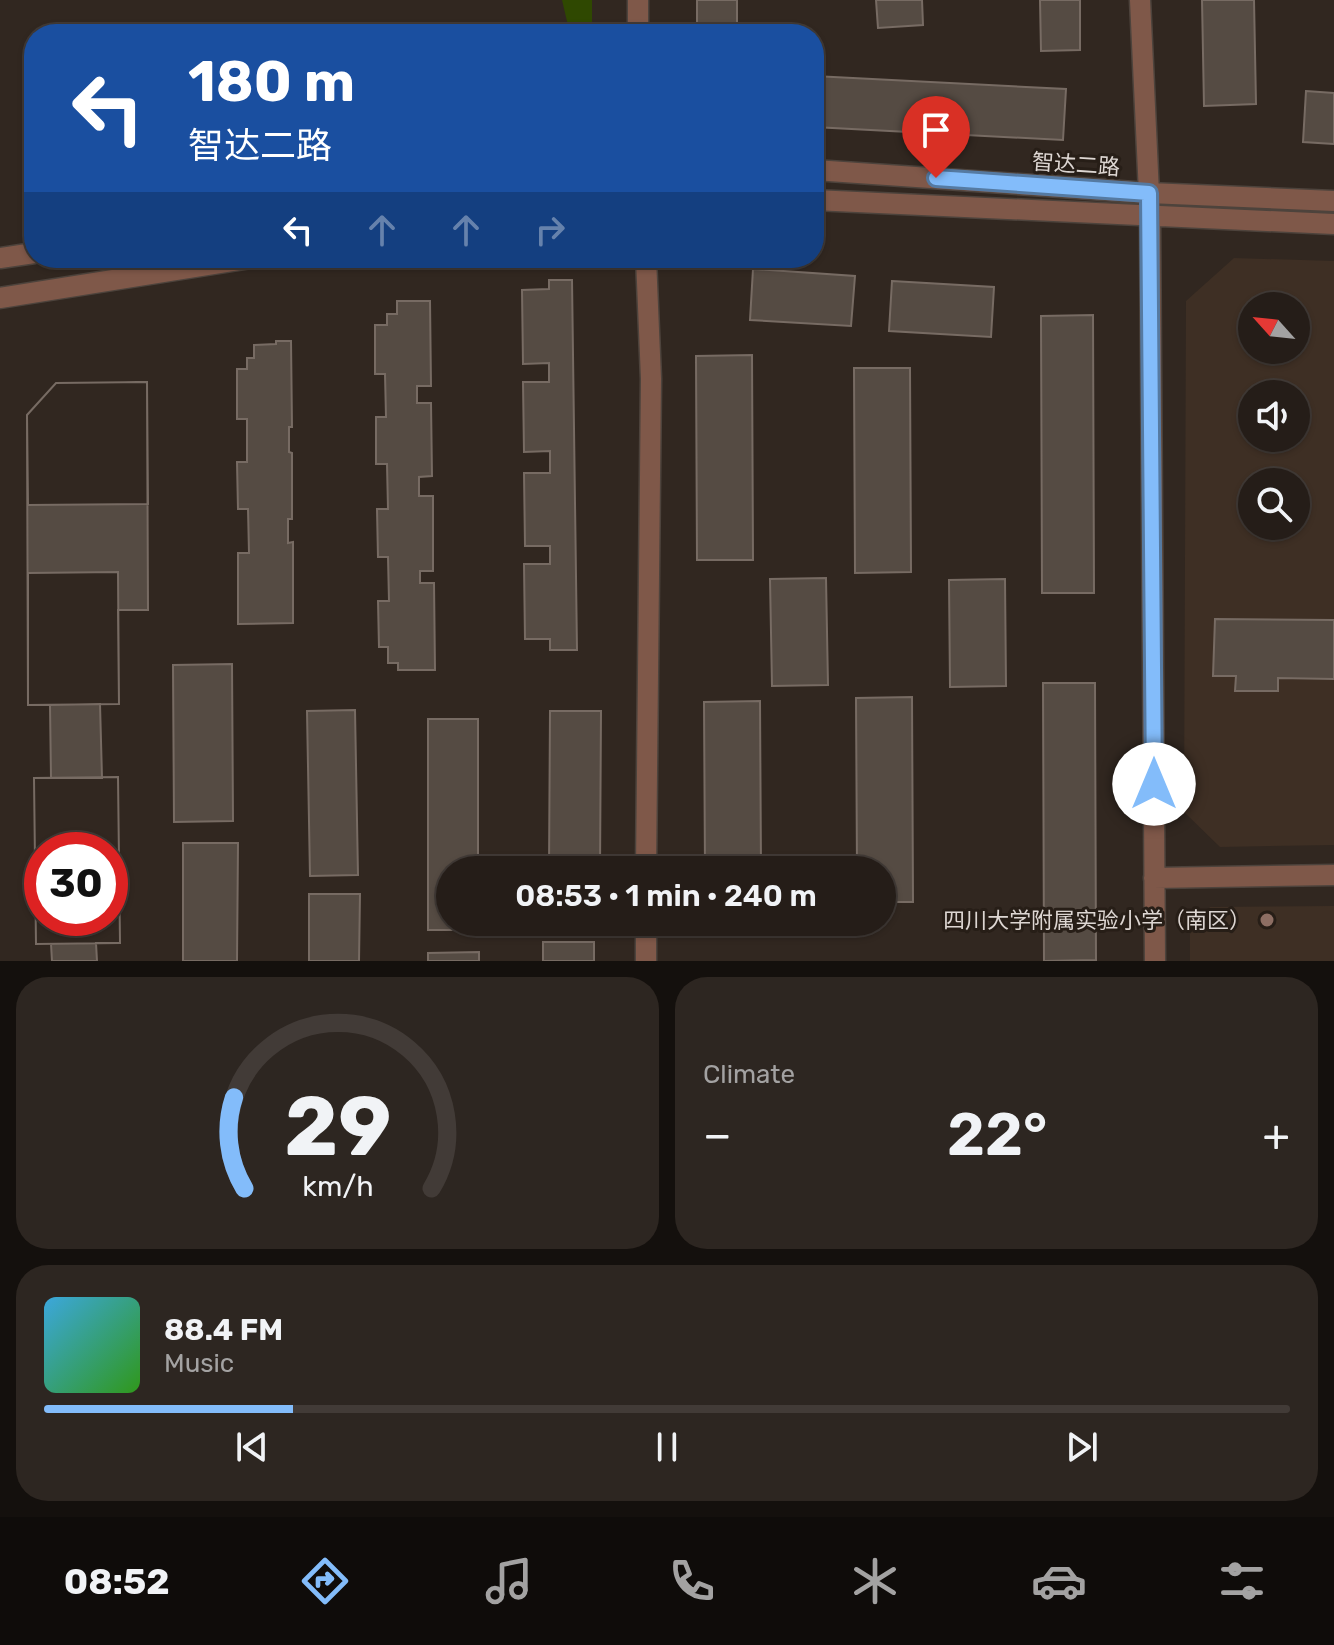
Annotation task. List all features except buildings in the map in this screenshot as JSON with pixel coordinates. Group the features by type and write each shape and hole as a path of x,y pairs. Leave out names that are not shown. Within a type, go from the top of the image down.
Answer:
{"street":[{"path":"638,0 638,24"},
{"path":"1140,0 1150,215 1155,961"},
{"name":"智达二路","path":"824,171 1149,193 1334,201"},
{"name":"智达二路","path":"824,200 1334,224"},
{"path":"0,258 24,254"},
{"path":"0,298 188,268"},
{"path":"646,268 651,379 646,856"},
{"path":"1154,878 1334,875"},
{"path":"646,936 646,961"}],"shaded area":[{"path":"1234,258 1334,261 1334,845 1220,847 1184,812 1186,301"},
{"name":"四川大学附属实验小学（南区）","path":"1334,906 1334,961 1190,961 1190,934 1210,907"}],"green space":[{"path":"562,0 592,0 592,24 568,24"}],"place":[{"name":"四川大学附属实验小学（南区）","path":"1267,920"}],"route":[{"path":"936,178 1149,193 1154,784"}]}
